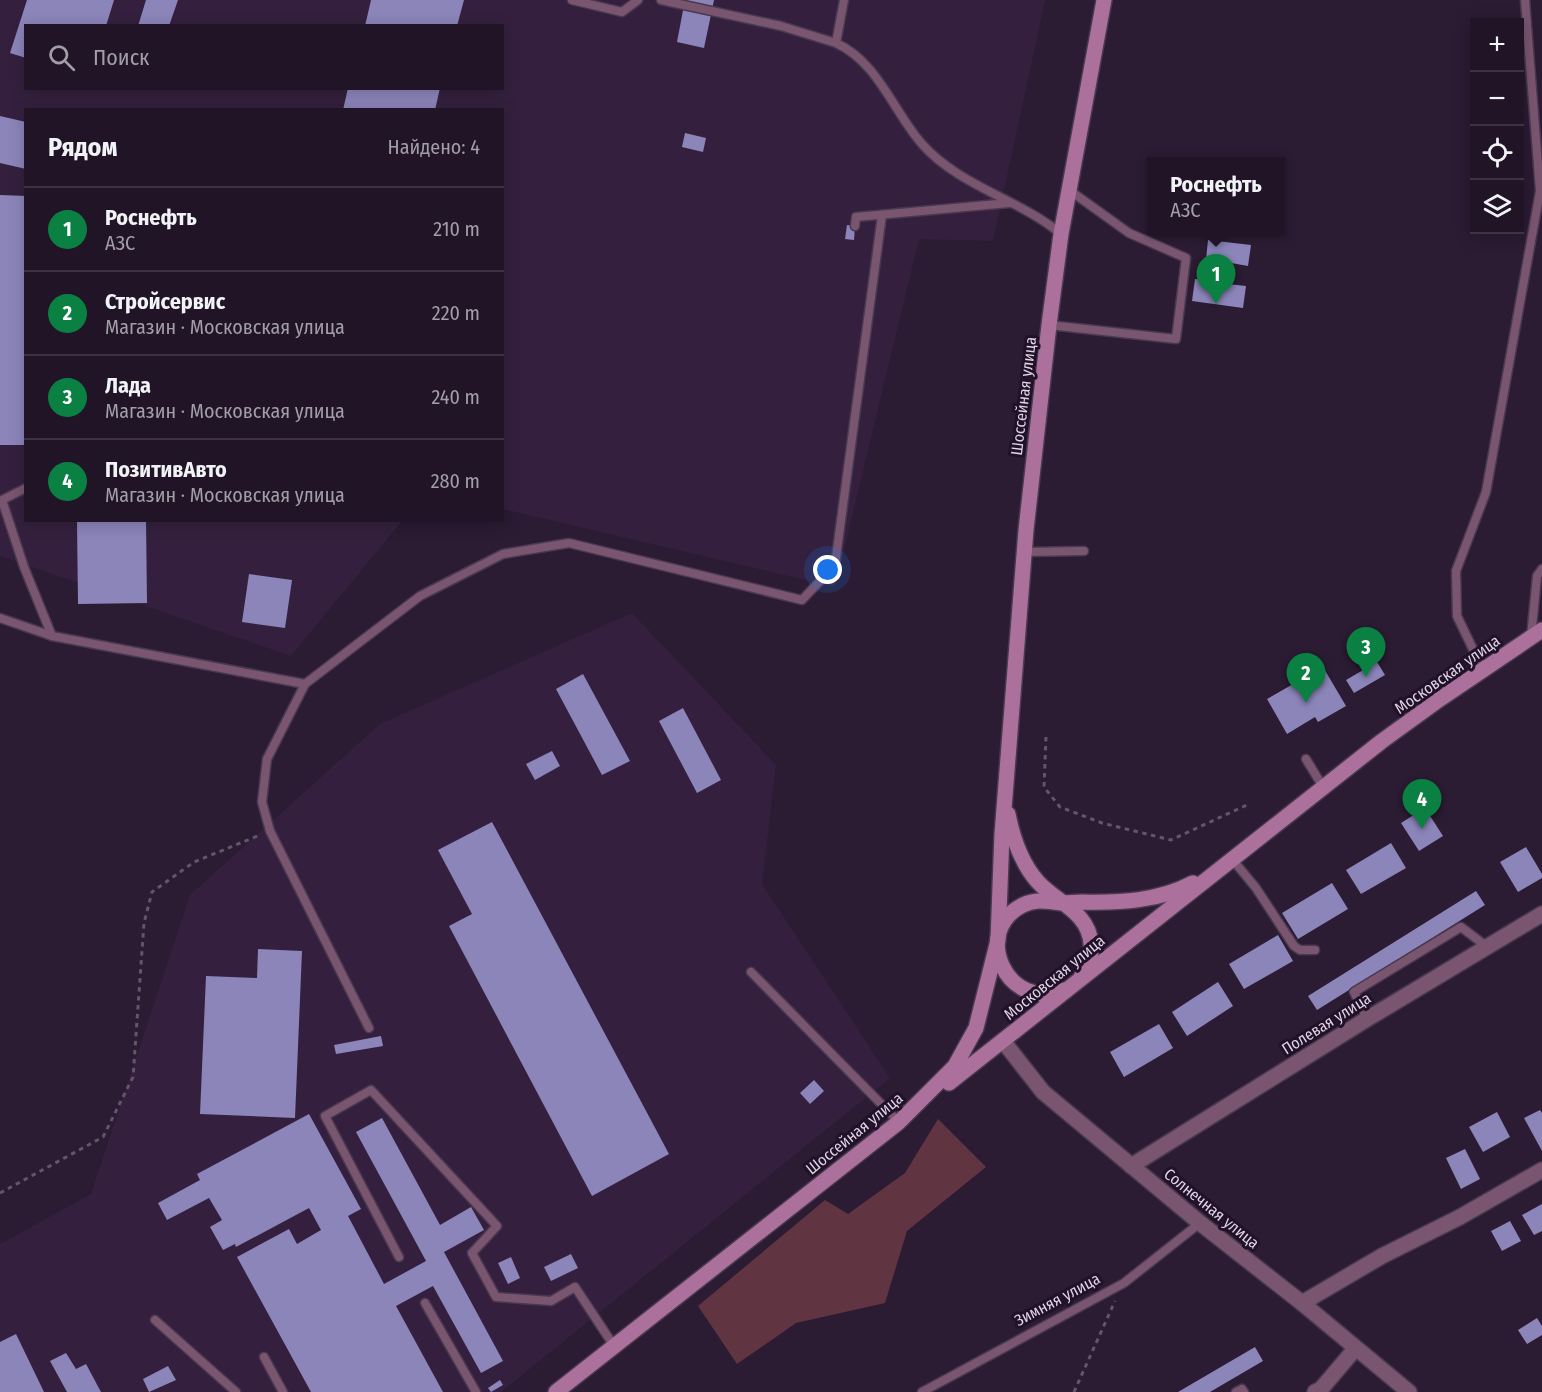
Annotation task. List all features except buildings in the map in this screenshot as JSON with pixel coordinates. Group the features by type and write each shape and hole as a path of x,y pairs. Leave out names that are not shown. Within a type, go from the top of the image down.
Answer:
{"main road":[{"name":"Шоссейная улица","path":"556,1392 899,1122 955,1066 976,1028 998,940 1002,834 1024,552 1049,325 1061,234 1104,0"},
{"name":"Московская улица","path":"899,1122 1382,741 1537,634"},
{"name":"Шоссейная улица","path":"1005,800 1012,830 1026,866 1038,882 1062,903"},
{"name":"Московская улица","path":"998,940 1006,919 1023,905 1046,900 1062,903 1118,902 1162,895 1185,888 1232,859"},
{"path":"998,940 997,952 1001,965 1007,976 1016,984 1026,990 1050,994 1062,991 1073,984 1085,971 1090,960 1091,937 1080,916 1062,903"}],"street":[{"name":"Полевая улица","path":"1131,1166 1366,1019 1542,914"},
{"name":"Солнечная улица","path":"1003,1041 1043,1092 1409,1392"},
{"path":"1302,1303 1382,1256 1460,1217 1542,1170"},
{"path":"1315,1392 1321,1389 1355,1349"}],"lane":[{"path":"572,0 622,12 638,0"},
{"path":"661,0 781,26 848,48 870,69 922,144 954,171 1045,221 1061,234"},
{"path":"836,43 844,0"},
{"path":"1483,670 1457,616 1456,571 1486,492 1540,191 1525,0"},
{"path":"1049,325 1176,339 1186,258 1129,233 1069,190"},
{"path":"855,226 856,217 1009,203"},
{"path":"369,1028 270,831 262,802 267,759 306,684 420,596 503,554 569,543 802,600 835,565 882,215"},
{"path":"24,489 2,500 24,567 52,636"},
{"path":"1024,552 1084,551"},
{"path":"1537,634 1537,576 1542,569"},
{"path":"0,618 52,636 306,684"},
{"path":"1306,759 1323,787"},
{"path":"1232,859 1256,888 1294,946 1300,950 1315,950"},
{"path":"1366,1019 1354,992 1383,974 1461,927 1486,946"},
{"path":"751,972 899,1122"},
{"path":"399,1257 325,1116 371,1090 496,1226 472,1253 496,1297 551,1301 575,1287 614,1346"},
{"name":"Зимняя улица","path":"922,1392 1124,1283 1200,1223"},
{"path":"425,1303 476,1392"},
{"path":"155,1320 236,1392"},
{"path":"264,1357 283,1392"},
{"path":"1236,1392 1242,1389 1244,1392"}],"path":[{"path":"1046,737 1044,787 1060,807 1102,823 1171,840 1249,804"},
{"path":"0,1193 103,1137 134,1077 144,923 152,892 194,862 270,831"},
{"path":"1074,1392 1124,1283"}],"shaded area":[{"path":"0,0 1045,0 993,241 919,239 835,587 504,509 504,108 24,108 24,522 401,522 291,656 0,556"},
{"path":"632,613 776,765 762,884 890,1078 501,1392 0,1392 0,1244 91,1194 190,895 380,724"},
{"path":"938,1119 986,1167 907,1231 885,1303 796,1323 737,1364 698,1306 825,1200 848,1214 905,1173"}],"place":[{"name":"Роснефть","path":"1216,304"},
{"name":"Лада","path":"1366,677"},
{"name":"Стройсервис","path":"1306,703"},
{"name":"ПозитивАвто","path":"1422,829"}]}
